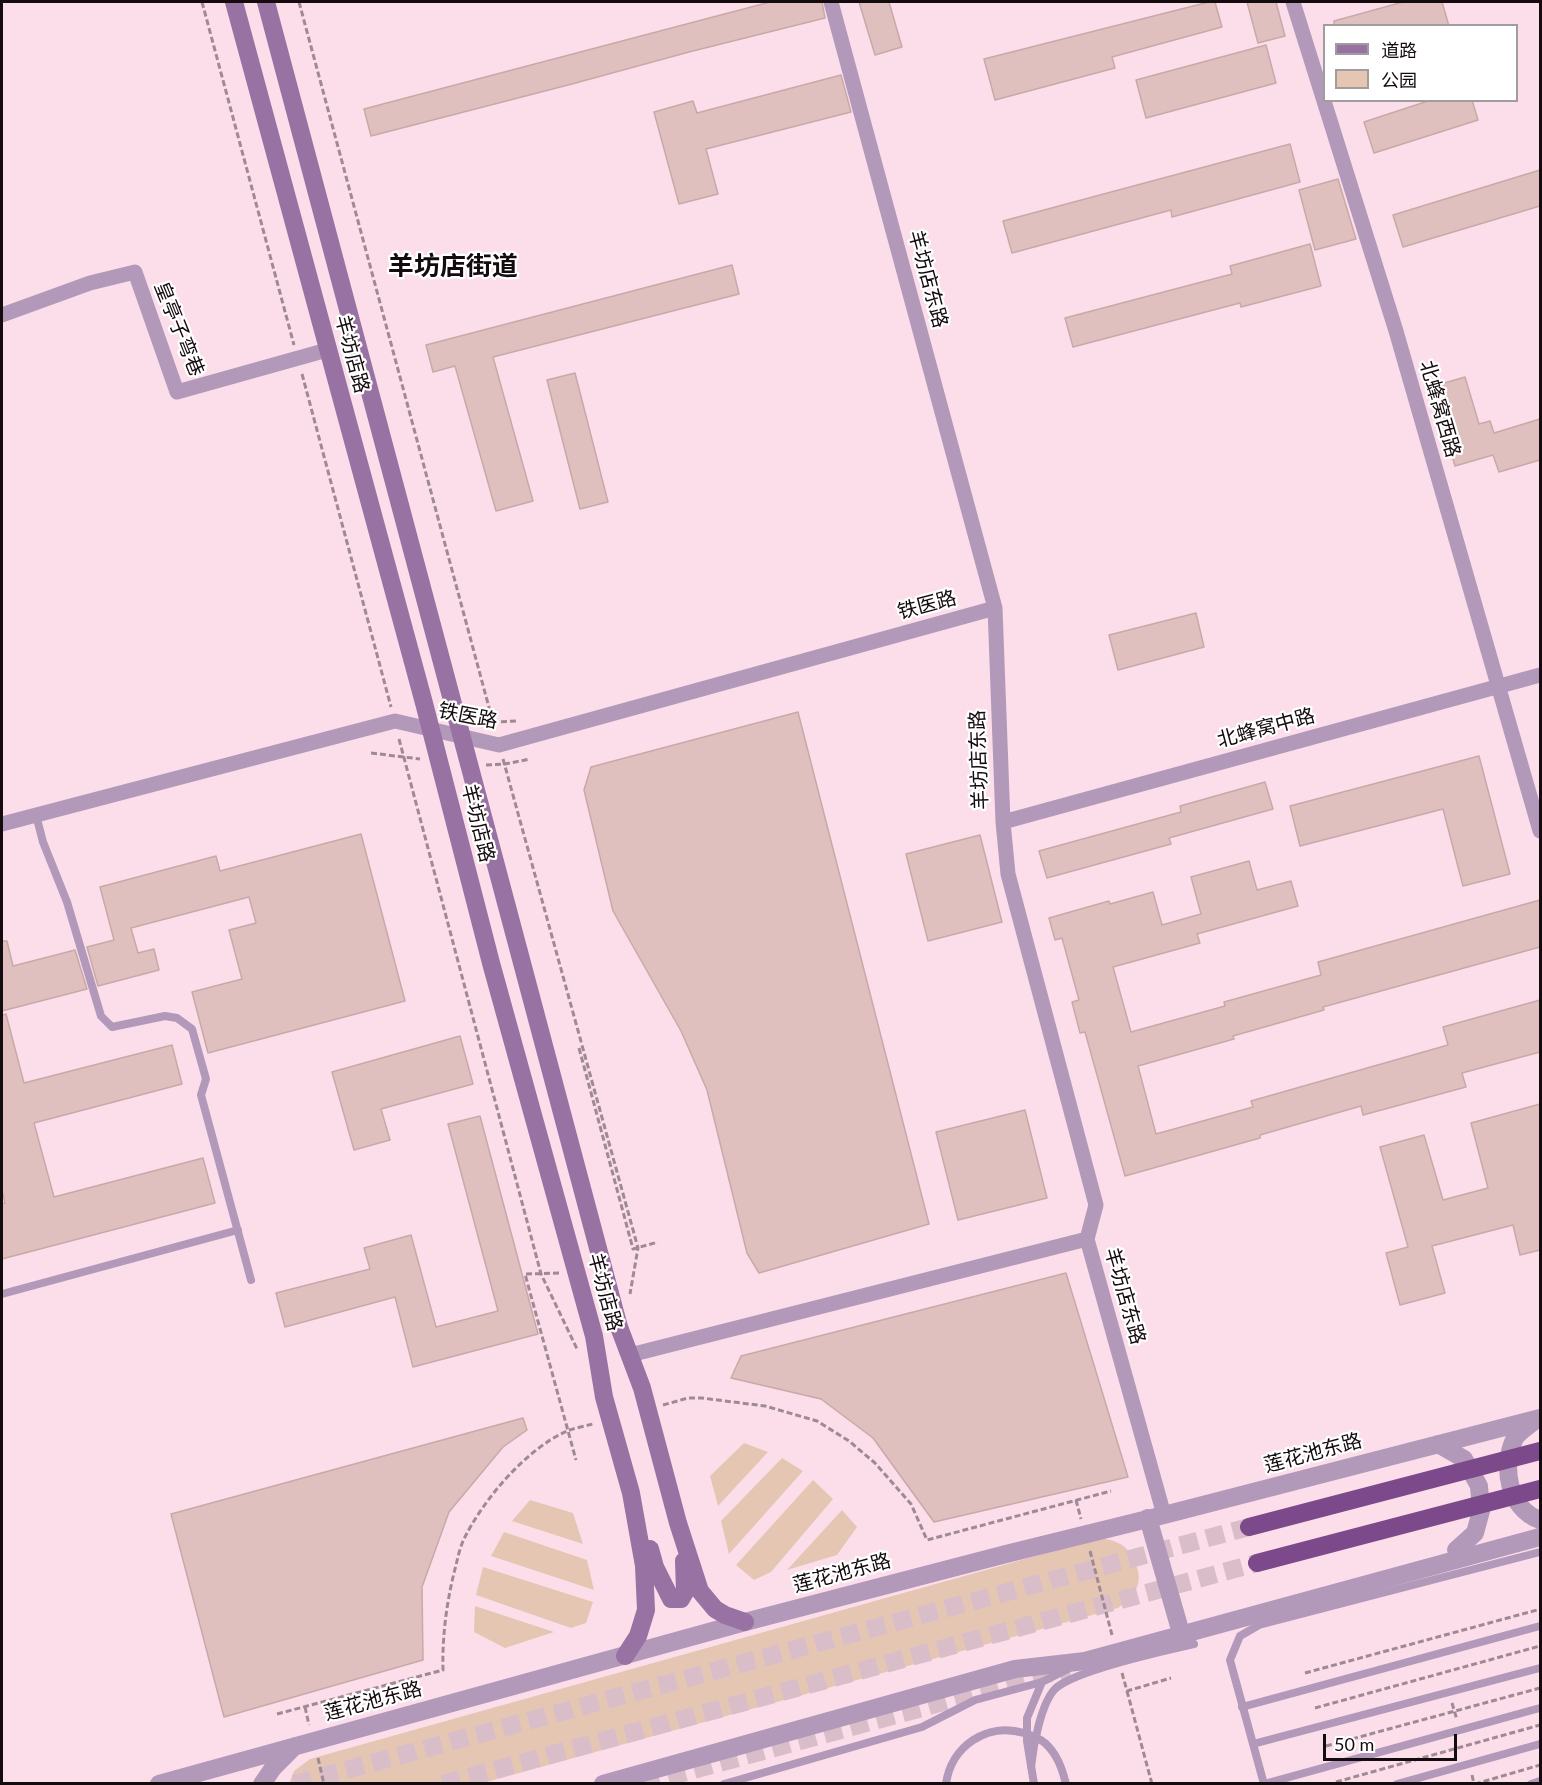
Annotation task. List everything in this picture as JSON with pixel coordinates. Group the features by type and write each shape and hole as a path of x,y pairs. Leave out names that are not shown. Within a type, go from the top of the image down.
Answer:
{"highway":[{"path":"1249,1527 1540,1451"},
{"path":"1257,1563 1540,1489"}],"main road":[{"name":"羊坊店路","path":"234,2 597,1351 604,1397 631,1493 644,1566 646,1610 638,1636 625,1656"},
{"name":"羊坊店路","path":"266,2 619,1327 642,1388 678,1523 700,1590 715,1609 745,1623"},
{"path":"631,1493 642,1520 655,1567 671,1599 681,1599 685,1592 684,1563 678,1523"}],"street":[{"name":"羊坊店东路","path":"831,2 995,608 1003,822 1008,874 1096,1205 1087,1239 1156,1517"},
{"name":"北蜂窝西路","path":"1293,2 1323,98"},
{"name":"北蜂窝西路","path":"1324,102 1396,331 1540,831"},
{"name":"皇亭子弯巷","path":"2,315 90,283 135,272 177,392 327,350"},
{"name":"铁医路","path":"395,721 499,745 995,608"},
{"name":"北蜂窝中路","path":"1003,822 1540,675"},
{"path":"2,824 395,721"},
{"path":"630,1355 1087,1239"},
{"path":"1539,1419 1516,1436 1509,1456 1508,1478 1521,1507 1540,1520"},
{"name":"莲花池东路","path":"159,1784 745,1623 1539,1419"},
{"path":"1438,1444 1464,1459 1479,1486 1481,1511 1475,1533 1456,1550"},
{"path":"1156,1517 1179,1626"},
{"path":"603,1784 1015,1669 1540,1527"},
{"path":"1015,1669 1085,1660 1540,1537"},
{"path":"262,1784 273,1768 296,1745"}],"lane":[{"path":"36,815 43,842 66,902 101,1017 112,1027 165,1016 177,1018 192,1029 206,1079 201,1095 251,1280"},
{"path":"2,1293 238,1230"},
{"path":"1540,1552 1259,1625 1240,1636 1230,1660 1264,1784 1540,1708"},
{"path":"1242,1707 1540,1626"},
{"path":"1031,1767 1034,1740 1046,1706 1055,1689 1077,1676 1194,1644"},
{"path":"724,1784 922,1727 975,1700 1042,1682 1085,1660"},
{"path":"1253,1744 1540,1668"},
{"path":"1034,1784 1027,1741 1027,1718 1042,1682"},
{"path":"946,1784 953,1759 960,1750 982,1734 1006,1730 1027,1734 1044,1742 1057,1758 1066,1784"},
{"path":"1397,1784 1540,1744"},
{"path":"1531,1784 1540,1781"}],"path":[{"path":"202,2 541,1274 582,1362 597,1351"},
{"path":"299,2 499,745 638,1248 628,1304"},
{"path":"579,1048 633,1250 658,1242"},
{"path":"566,1273 525,1274 576,1460"},
{"path":"656,1407 688,1398 702,1398 765,1406 817,1421 849,1441 875,1463 911,1504 927,1540 1111,1491"},
{"path":"277,1714 443,1670 442,1656 449,1593 463,1541 482,1508 503,1481 544,1444 568,1431 602,1422"},
{"path":"1076,1500 1082,1523"},
{"path":"1088,1545 1115,1646"},
{"path":"1305,1673 1537,1610"},
{"path":"1434,1638 1475,1784 1540,1765"},
{"path":"1315,1708 1540,1646"},
{"path":"1121,1668 1152,1784"},
{"path":"1127,1691 1171,1678"},
{"path":"1326,1746 1540,1688"},
{"path":"1336,1782 1540,1725"}],"green space":[{"path":"744,1443 768,1452 718,1506 710,1476"},
{"path":"782,1458 803,1471 729,1554 721,1521"},
{"path":"813,1480 833,1499 771,1572 754,1580 736,1565"},
{"path":"530,1500 573,1513 583,1544 512,1521"},
{"path":"842,1510 857,1527 837,1555 787,1570"},
{"path":"504,1532 587,1560 594,1590 491,1556"},
{"path":"1100,1538 1114,1541 1128,1550 1139,1575 1139,1582 1134,1593 1118,1608 483,1783 289,1784 294,1771 310,1759"},
{"path":"483,1567 593,1602 586,1623 571,1628 476,1595"},
{"path":"475,1606 554,1632 505,1648 474,1632"}],"building":[{"path":"770,2 822,2 825,18 371,136 364,109"},
{"path":"859,2 889,2 902,47 875,55"},
{"path":"1215,2 1222,27 1112,57 1115,68 995,100 984,59"},
{"path":"1247,2 1276,2 1285,36 1258,43"},
{"path":"1403,2 1442,2 1448,24 1334,24 1334,21"},
{"path":"1266,45 1276,83 1146,118 1136,80"},
{"path":"841,75 851,112 706,149 718,194 679,204 654,112 693,101 697,113"},
{"path":"1425,102 1473,102 1478,120 1374,153 1364,122"},
{"path":"1290,144 1300,182 1172,217 1171,210 1012,253 1003,221"},
{"path":"1540,170 1540,206 1403,247 1393,215"},
{"path":"1338,179 1356,239 1315,250 1299,190"},
{"path":"1310,244 1321,286 1241,307 1240,303 1073,347 1065,318 1232,274 1230,266"},
{"path":"732,265 739,294 493,357 533,501 496,511 455,366 433,372 426,345"},
{"path":"575,373 608,502 580,509 547,380"},
{"path":"1465,377 1479,424 1490,421 1494,433 1540,419 1540,460 1499,472 1493,455 1455,466 1431,387"},
{"path":"1196,613 1204,647 1118,670 1109,635"},
{"path":"798,712 929,1224 759,1273 747,1253 707,1090 681,1031 613,911 584,790 591,767"},
{"path":"1479,756 1510,874 1463,886 1443,809 1300,846 1290,806"},
{"path":"1265,782 1273,809 1169,838 1171,844 1047,878 1039,851 1181,812 1180,806"},
{"path":"361,834 405,1001 208,1053 192,992 242,979 229,930 256,923 249,897 131,928 138,953 154,949 159,970 98,986 87,947 114,940 100,887 216,856 220,871"},
{"path":"980,835 1002,922 928,941 906,854"},
{"path":"1249,861 1257,890 1291,881 1298,906 1197,934 1200,943 1113,967 1131,1032 1225,1006 1224,1002 1321,975 1318,962 1540,900 1540,947 1323,1007 1324,1010 1233,1036 1234,1039 1138,1066 1156,1134 1253,1107 1251,1101 1448,1045 1443,1027 1540,1000 1540,1052 1462,1073 1466,1087 1363,1115 1361,1106 1260,1135 1260,1138 1125,1176 1085,1032 1080,1033 1072,1002 1079,1000 1062,938 1055,940 1049,918 1109,901 1110,904 1153,892 1162,925 1201,914 1191,877"},
{"path":"2,941 7,941 13,966 75,950 87,989 2,1011"},
{"path":"6,1014 24,1083 172,1045 182,1084 34,1123 54,1197 203,1158 215,1203 2,1259 2,1204 5,1203 2,1190 2,1015"},
{"path":"460,1036 473,1084 381,1109 390,1140 354,1150 332,1072"},
{"path":"1540,1104 1540,1250 1520,1255 1513,1225 1432,1246 1445,1293 1400,1305 1386,1253 1408,1247 1380,1147 1424,1135 1443,1200 1488,1188 1471,1123"},
{"path":"1025,1110 1047,1198 958,1220 936,1132"},
{"path":"480,1116 538,1334 413,1367 395,1297 285,1327 276,1293 370,1269 364,1248 411,1235 436,1327 498,1311 448,1124"},
{"path":"1066,1273 1128,1477 934,1522 873,1438 821,1399 731,1378 741,1356"},
{"path":"523,1418 527,1430 503,1447 449,1512 422,1587 423,1660 224,1717 171,1514"}],"tunnel":[{"path":"294,1784 1249,1527"},
{"path":"443,1784 1257,1563"},
{"path":"642,1784 1069,1668"}],"district":[{"name":"羊坊店街道","path":"453,267"}]}
